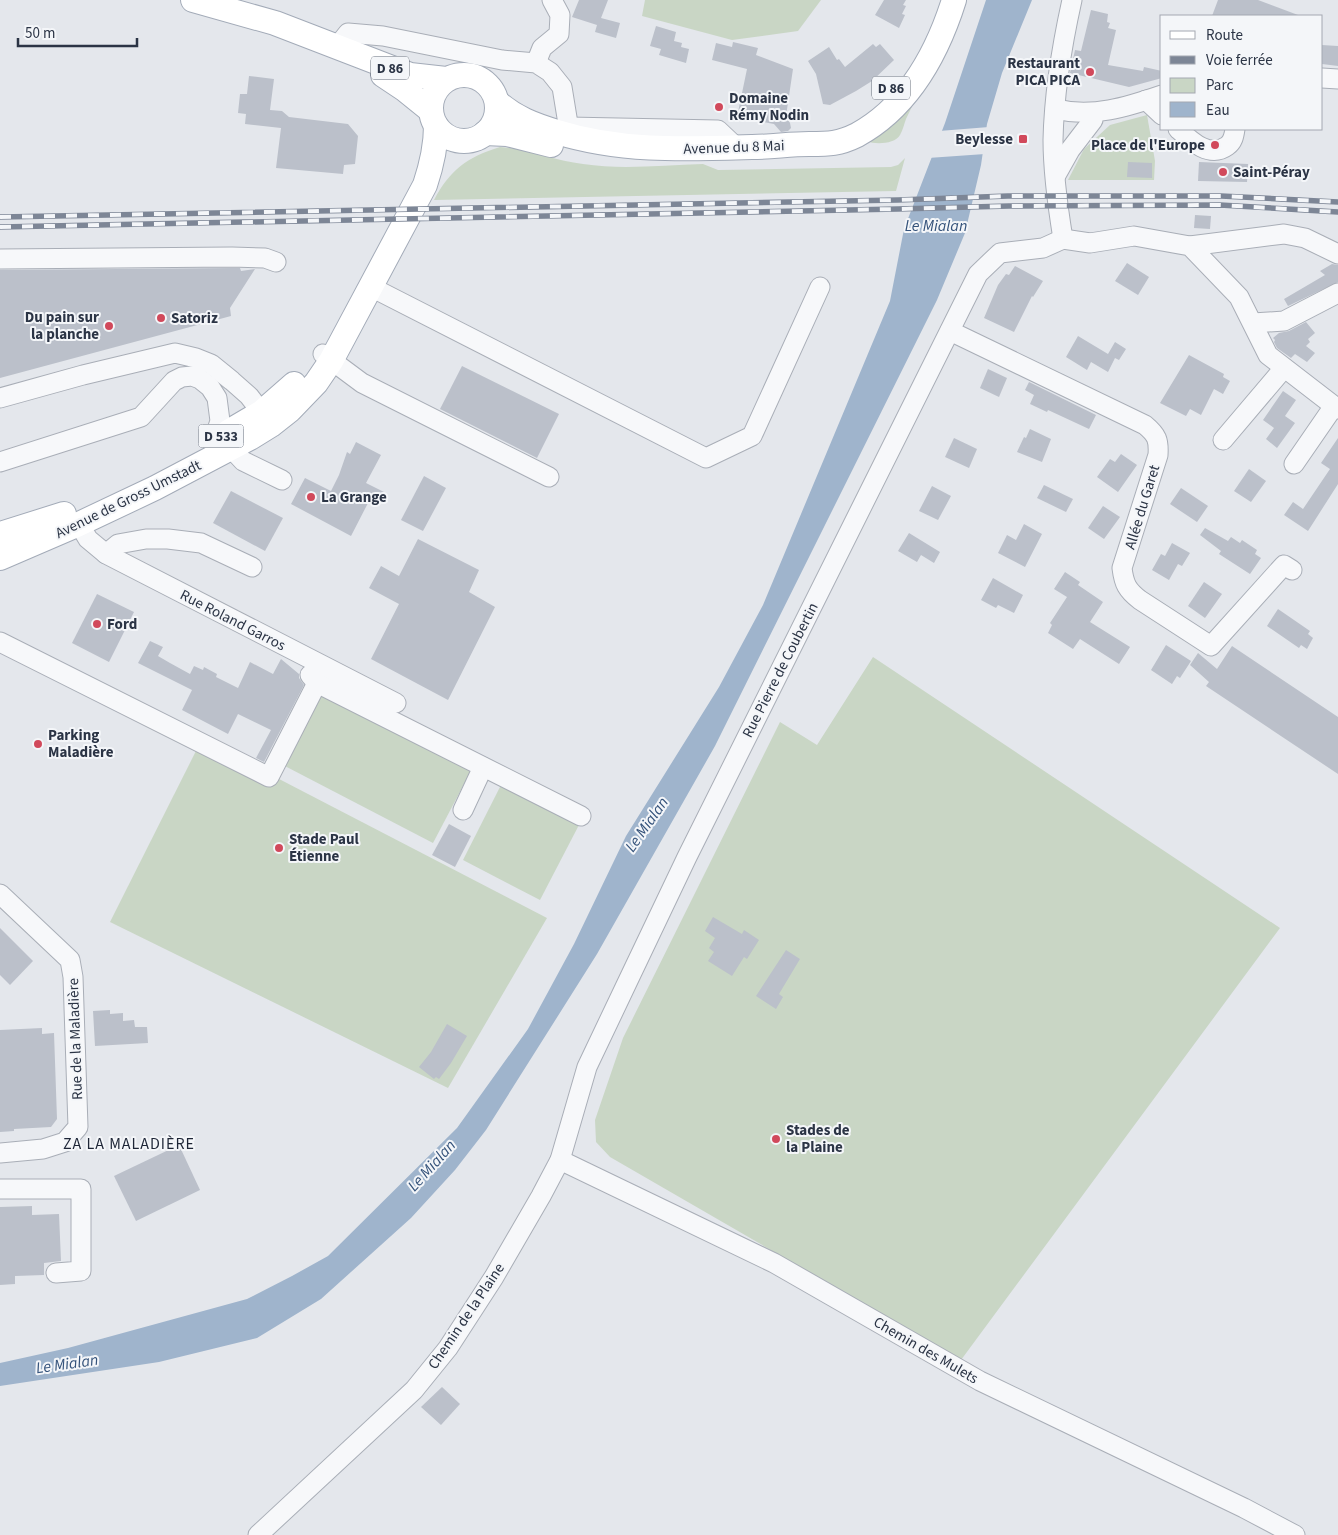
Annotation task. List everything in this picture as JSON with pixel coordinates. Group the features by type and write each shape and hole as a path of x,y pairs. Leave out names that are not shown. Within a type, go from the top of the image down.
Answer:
{"main road":[{"name":"D 86","path":"193,0 275,23 410,75 446,79"},
{"name":"Avenue du 8 Mai","path":"808,144 845,124 869,108 888,91 903,73 924,38 937,0"},
{"name":"Avenue du 8 Mai","path":"660,149 833,144 856,135 880,120 917,80 928,62 947,22 954,0"},
{"name":"D 86","path":"336,48 386,76 420,101 433,118"},
{"path":"457,75 475,76 489,86 497,102 496,116 490,128 475,137 452,139 446,136 433,118 434,93 446,79 457,75"},
{"name":"D 86","path":"497,102 522,120 569,132 600,143 660,149"},
{"name":"Avenue de Gross Umstadt","path":"0,558 79,524 155,488 222,444 239,426 266,418 282,396 327,358 368,292 425,185 434,158 436,143 433,118"},
{"name":"D 86","path":"475,137 507,134 566,149 600,153 631,153 660,149"},
{"name":"Avenue de Gross Umstadt","path":"425,185 475,137"},
{"name":"Avenue de Gross Umstadt","path":"0,534 70,512 124,486 222,444"}],"street":[{"path":"536,63 542,48 560,34 560,15 552,0"},
{"path":"1072,0 1061,56 1053,141 1057,205 1063,239 1090,243 1134,236 1190,246 1284,234 1305,238 1338,254"},
{"path":"336,48 348,33 383,36 502,60 536,63 550,72 562,87 569,132 718,130 737,148"},
{"path":"1323,78 1338,79"},
{"path":"1053,141 1073,132 1101,115 1154,98 1160,111"},
{"path":"1056,109 1101,115"},
{"path":"1056,175 1070,150 1101,115"},
{"path":"1179,130 1194,143 1214,151 1223,149 1230,144 1235,130"},
{"name":"Rue Pierre de Coubertin","path":"560,1160 587,1067 691,849 978,274 1000,253 1043,248 1063,239"},
{"path":"1190,246 1239,297 1268,355 1336,407 1294,464"},
{"path":"0,259 232,257 265,258 276,262"},
{"path":"368,292 706,458 752,436 820,287"},
{"path":"1253,323 1284,321 1338,293"},
{"name":"Allée du Garet","path":"950,331 1146,425 1155,434 1159,445 1158,455 1122,568 1123,580 1131,593 1140,600 1211,646 1284,565 1292,570"},
{"path":"0,398 83,375 175,353 211,364 249,396 266,418"},
{"path":"327,358 362,383 549,476"},
{"path":"1223,440 1284,368"},
{"path":"0,462 141,417 174,381 182,377 192,376 200,379 210,387 217,398 222,444 243,461 282,480"},
{"name":"Rue Roland Garros","path":"79,524 88,539 106,554 396,703"},
{"path":"106,554 118,544 146,539 168,539 201,543 252,567"},
{"path":"0,642 268,777 317,683"},
{"path":"281,645 317,683 581,816"},
{"path":"463,810 483,767"},
{"name":"Rue de la Maladière","path":"0,894 70,960 73,977 78,1127 65,1142 43,1149 0,1153"},
{"name":"Chemin de la Plaine","path":"258,1535 414,1390 448,1348 494,1277 560,1160"},
{"name":"Chemin des Mulets","path":"560,1160 774,1263 980,1381 1295,1535"},
{"path":"0,1189 81,1188 81,1271 56,1273"}],"green space":[{"path":"645,0 821,0 798,31 732,40 642,16"},
{"path":"918,94 897,138 885,143 867,141"},
{"path":"1147,115 1155,161 1154,180 1068,180 1084,149 1110,125"},
{"path":"500,147 598,166 628,167 703,164 718,170 891,167 898,165 905,158 896,191 434,200 446,180 461,166 478,155"},
{"path":"873,657 1280,928 961,1360 610,1157 596,1142 595,1120 623,1038 780,722 817,745"},
{"path":"320,688 473,767 433,843 281,764"},
{"name":"Stade Paul Étienne","path":"202,739 547,918 448,1088 110,922"},
{"path":"502,783 580,823 540,900 463,860"}],"water":[{"name":"Le Mialan","path":"986,0 1032,0 1002,73 987,124 981,165 965,233 937,300 715,746 597,954 486,1130 455,1170 411,1218 321,1299 257,1338 159,1362 0,1386 0,1363 68,1348 247,1299 328,1256 457,1128 528,1029 574,944 626,836 719,687 763,605 890,301 904,229 945,123"}],"pier":[{"path":"989,127 985,154 928,158 939,131"}],"building":[{"path":"579,0 608,0 601,18 620,23 616,38 595,32 597,25 572,17"},
{"path":"884,0 906,0 903,5 906,6 902,14 905,15 899,28 875,15"},
{"path":"1218,0 1258,0 1298,15 1212,15"},
{"path":"1091,10 1108,14 1107,22 1110,23 1108,28 1116,30 1108,65 1143,71 1144,67 1160,71 1160,79 1129,87 1070,73 1075,50 1081,51"},
{"path":"656,26 676,32 674,41 682,43 681,47 689,49 686,63 659,55 661,49 650,46"},
{"path":"733,42 758,48 756,55 793,69 786,116 791,128 788,131 781,132 774,124 737,117 747,69 712,60 716,43 732,47"},
{"path":"873,44 876,47 880,44 894,60 872,81 856,91 830,105 823,104 816,74 808,61 829,47 837,60 839,59 845,67"},
{"path":"1323,45 1338,46 1338,66 1323,64"},
{"path":"249,76 274,79 270,110 282,111 289,117 348,124 358,136 355,164 344,165 343,174 276,168 281,128 245,124 246,114 238,113 240,94 247,94"},
{"path":"1128,162 1152,163 1152,178 1127,177"},
{"name":"Saint-Péray","path":"1199,162 1248,164 1247,182 1198,181"},
{"path":"1195,215 1211,216 1210,229 1194,228"},
{"path":"1127,263 1149,277 1138,295 1115,281"},
{"path":"1332,264 1338,265 1338,282 1288,306 1284,299 1325,275 1320,271"},
{"path":"1015,266 1043,281 1032,296 1014,332 984,318 998,285 1006,274 1009,275"},
{"path":"240,268 241,271 255,269 230,308 231,316 0,378 0,270"},
{"path":"1306,322 1315,333 1308,339 1310,342 1306,346 1315,353 1307,362 1295,354 1291,358 1277,348 1273,338 1279,333 1289,331"},
{"path":"1078,336 1108,354 1115,342 1126,349 1119,360 1115,358 1108,372 1091,362 1087,370 1066,357"},
{"path":"1189,355 1224,374 1223,377 1230,381 1223,394 1214,389 1201,415 1190,409 1186,416 1160,403"},
{"path":"462,366 559,414 537,458 440,409"},
{"path":"988,369 1007,378 999,397 980,388"},
{"path":"1029,382 1096,415 1089,429 1030,404 1034,395 1025,390"},
{"path":"1283,391 1296,400 1285,416 1295,423 1277,448 1266,439 1274,428 1263,420"},
{"path":"1030,429 1051,439 1042,462 1017,452"},
{"path":"954,438 977,449 969,468 945,457"},
{"path":"1338,438 1338,484 1308,531 1284,515 1293,502 1303,509 1330,469 1321,463"},
{"path":"356,442 381,455 366,483 384,492 376,507 368,503 351,536 291,504 305,478 331,491 347,452 350,454"},
{"path":"1121,454 1137,465 1118,492 1097,477 1110,459 1115,462"},
{"path":"1249,469 1266,481 1251,502 1234,491"},
{"path":"424,476 446,488 423,531 401,520"},
{"path":"1044,485 1073,499 1066,512 1037,498"},
{"path":"932,486 951,496 938,520 919,511"},
{"path":"1181,488 1208,506 1197,522 1170,504"},
{"path":"231,491 283,518 265,551 213,523"},
{"path":"1103,506 1120,517 1104,539 1088,528"},
{"path":"1024,524 1042,534 1025,567 998,553 1007,535 1016,540"},
{"path":"1205,528 1228,541 1231,537 1240,543 1242,540 1257,550 1255,554 1261,558 1250,574 1219,554 1221,551 1200,535"},
{"path":"909,533 940,552 934,563 921,555 917,562 898,551"},
{"path":"418,539 479,570 469,592 495,607 448,700 371,659 399,604 369,588 381,566 399,576"},
{"path":"1172,543 1190,553 1182,566 1178,564 1169,580 1152,570 1161,554 1165,556"},
{"path":"1065,572 1080,582 1078,585 1103,602 1090,622 1130,647 1119,664 1080,639 1073,649 1048,633 1052,625 1050,623 1067,597 1054,589"},
{"path":"993,578 1023,595 1014,613 998,605 996,608 981,600"},
{"path":"1204,582 1222,594 1205,618 1188,606"},
{"path":"97,594 134,612 109,662 72,643"},
{"path":"1278,609 1310,631 1308,634 1313,638 1307,649 1301,645 1299,648 1267,626"},
{"path":"150,641 163,647 158,656 190,674 194,666 203,670 204,667 217,674 216,677 238,688 250,662 273,674 281,659 299,674 299,678 304,685 264,762 256,758 271,730 238,714 228,734 182,710 192,690 138,663"},
{"path":"1166,645 1191,661 1180,678 1177,676 1172,684 1151,670"},
{"path":"1232,646 1338,717 1338,774 1206,686 1209,682 1190,665 1198,653 1217,669"},
{"path":"449,824 471,836 455,867 432,855"},
{"path":"713,917 742,934 744,930 759,940 747,959 744,957 732,976 708,961 714,952 709,948 715,938 705,931"},
{"path":"0,928 33,961 10,985 0,975"},
{"path":"786,950 800,959 779,994 783,997 776,1009 756,996"},
{"path":"110,1010 110,1014 123,1013 123,1021 134,1020 135,1027 147,1027 148,1043 95,1046 93,1011"},
{"path":"447,1024 467,1036 439,1079 436,1077 434,1079 419,1067 431,1052"},
{"path":"42,1028 42,1034 54,1033 57,1119 51,1127 14,1129 14,1131 0,1132 0,1030"},
{"path":"179,1145 200,1190 136,1221 114,1176"},
{"path":"32,1206 32,1215 59,1214 61,1261 44,1263 44,1275 15,1276 15,1284 0,1285 0,1207"},
{"path":"442,1387 460,1404 441,1425 421,1407"}],"railway":[{"path":"0,217 898,200 1008,196 1221,196 1338,202"},
{"path":"0,227 1009,206 1220,205 1338,212"}],"place":[{"name":"Restaurant PICA PICA","path":"1090,72"},
{"name":"Domaine Rémy Nodin","path":"719,107"},
{"name":"Beylesse","path":"1023,139"},
{"name":"Place de l'Europe","path":"1215,145"},
{"name":"Saint-Péray","path":"1223,172"},
{"name":"Satoriz","path":"161,318"},
{"name":"Du pain sur la planche","path":"109,326"},
{"name":"La Grange","path":"311,497"},
{"name":"Ford","path":"97,624"},
{"name":"Parking Maladière","path":"38,744"},
{"name":"Stade Paul Étienne","path":"279,848"},
{"name":"Stades de la Plaine","path":"776,1139"}],"district":[{"name":"ZA LA MALADIÈRE","path":"129,1143"}]}
